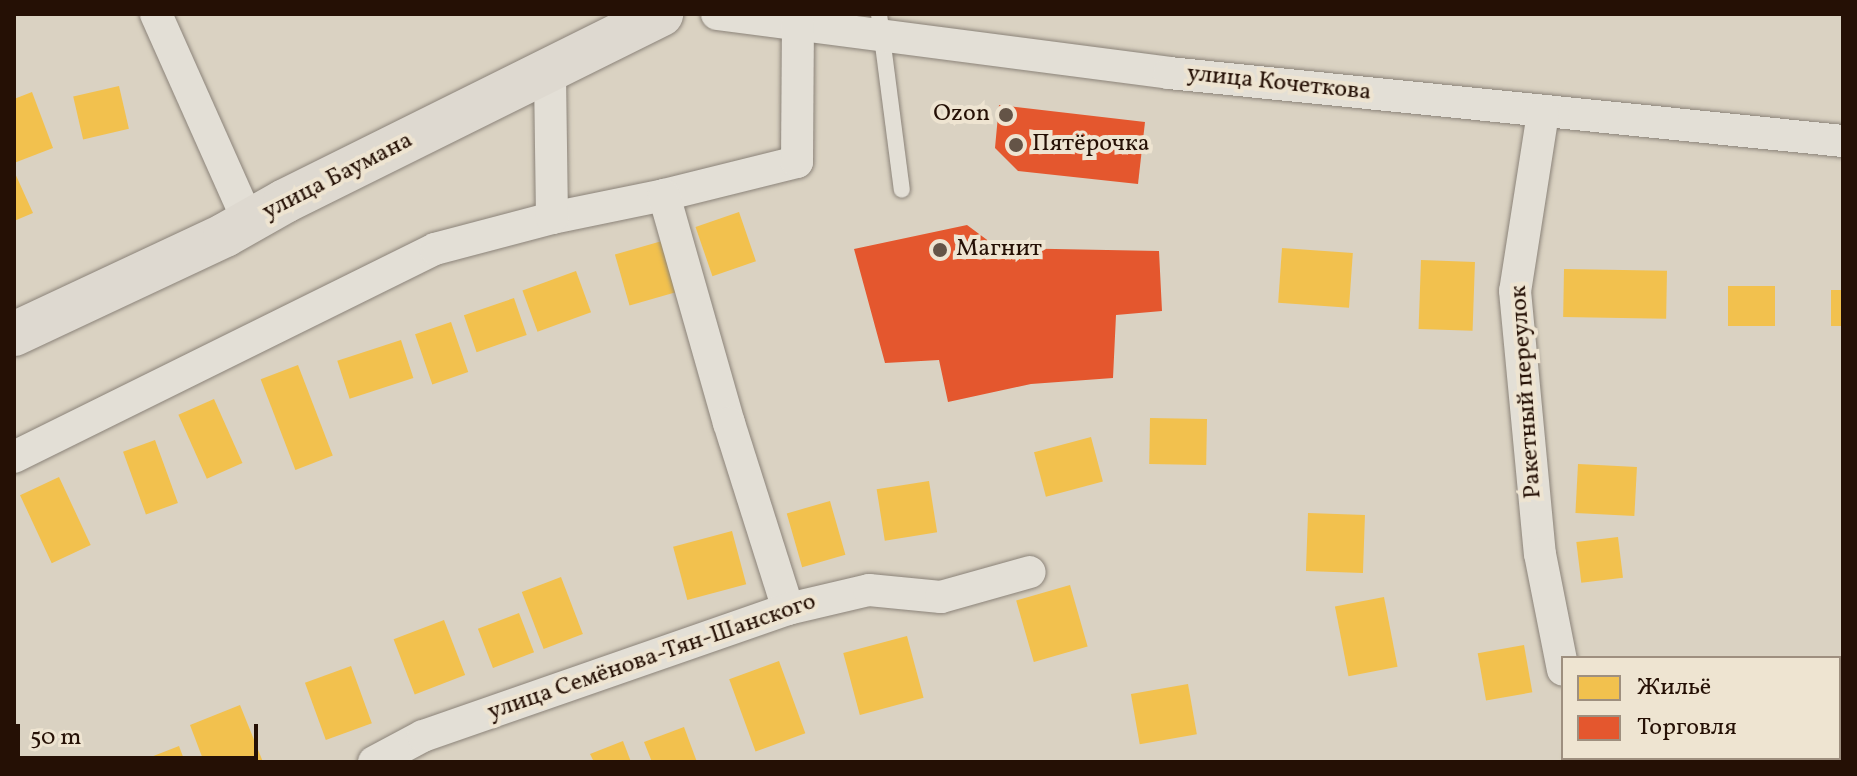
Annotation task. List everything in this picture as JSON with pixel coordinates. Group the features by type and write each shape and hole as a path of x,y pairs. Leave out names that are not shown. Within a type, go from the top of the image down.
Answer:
{"main road":[{"name":"улица Баумана","path":"14,334 249,223 285,201 661,14"}],"street":[{"path":"156,14 249,223"},
{"name":"улица Кочеткова","path":"717,14 798,24 880,24 1169,73 1843,141"},
{"path":"14,457 435,249 552,218 664,195 797,162 798,24"},
{"path":"550,71 552,218"},
{"name":"Ракетный переулок","path":"1543,113 1515,291 1540,554 1561,660"},
{"path":"664,195 729,423 788,609"},
{"name":"улица Семёнова-Тян-Шанского","path":"374,762 423,736 788,609 869,590 941,597 1030,572"}],"lane":[{"path":"880,24 902,190"}],"building: Жильё":[{"path":"119,86 129,129 83,139 73,97"},
{"path":"32,92 53,148 14,163 14,99"},
{"path":"14,171 33,213 14,221"},
{"path":"739,212 756,261 712,276 696,227"},
{"path":"662,241 677,292 630,305 615,255"},
{"path":"1282,248 1353,253 1349,308 1278,303"},
{"path":"1421,260 1475,262 1473,331 1419,329"},
{"path":"1564,269 1667,271 1666,319 1563,317"},
{"path":"576,271 591,312 537,332 522,290"},
{"path":"1728,286 1775,286 1775,326 1728,326"},
{"path":"1831,290 1843,290 1843,326 1831,326"},
{"path":"514,298 527,335 477,352 464,315"},
{"path":"451,322 468,372 432,384 415,334"},
{"path":"401,340 413,378 350,399 337,361"},
{"path":"298,365 333,456 295,470 261,379"},
{"path":"214,399 242,463 207,479 178,415"},
{"path":"1150,418 1207,419 1206,465 1149,464"},
{"path":"1091,437 1103,481 1046,497 1034,452"},
{"path":"155,440 178,503 146,515 123,452"},
{"path":"1578,464 1637,467 1634,516 1575,513"},
{"path":"59,477 91,545 52,563 20,495"},
{"path":"929,481 937,532 885,541 877,489"},
{"path":"830,501 845,555 802,567 787,513"},
{"path":"1308,513 1365,515 1363,573 1306,571"},
{"path":"732,531 746,584 687,600 673,547"},
{"path":"1618,537 1623,578 1581,583 1576,542"},
{"path":"561,577 583,634 544,649 522,592"},
{"path":"1070,585 1088,647 1034,662 1016,600"},
{"path":"1384,597 1398,667 1348,676 1335,607"},
{"path":"519,613 534,652 493,668 478,629"},
{"path":"444,620 465,675 415,694 394,639"},
{"path":"907,636 924,698 860,715 843,653"},
{"path":"1524,645 1532,692 1486,700 1478,653"},
{"path":"779,661 805,733 756,751 729,679"},
{"path":"351,666 372,723 326,740 305,683"},
{"path":"1188,684 1197,734 1140,744 1131,694"},
{"path":"240,705 263,762 204,762 190,725"},
{"path":"684,727 697,762 652,762 644,742"},
{"path":"623,741 631,762 594,762 590,754"},
{"path":"179,746 185,762 138,762"}],"building: Торговля":[{"path":"999,105 1145,122 1138,184 1018,171 995,148"},
{"path":"967,225 998,248 1159,251 1162,311 1116,315 1113,378 1031,384 948,402 939,360 885,363 854,249"}],"place":[{"name":"Ozon","path":"1006,115"},
{"name":"Пятёрочка","path":"1016,145"},
{"name":"Магнит","path":"940,250"}]}
